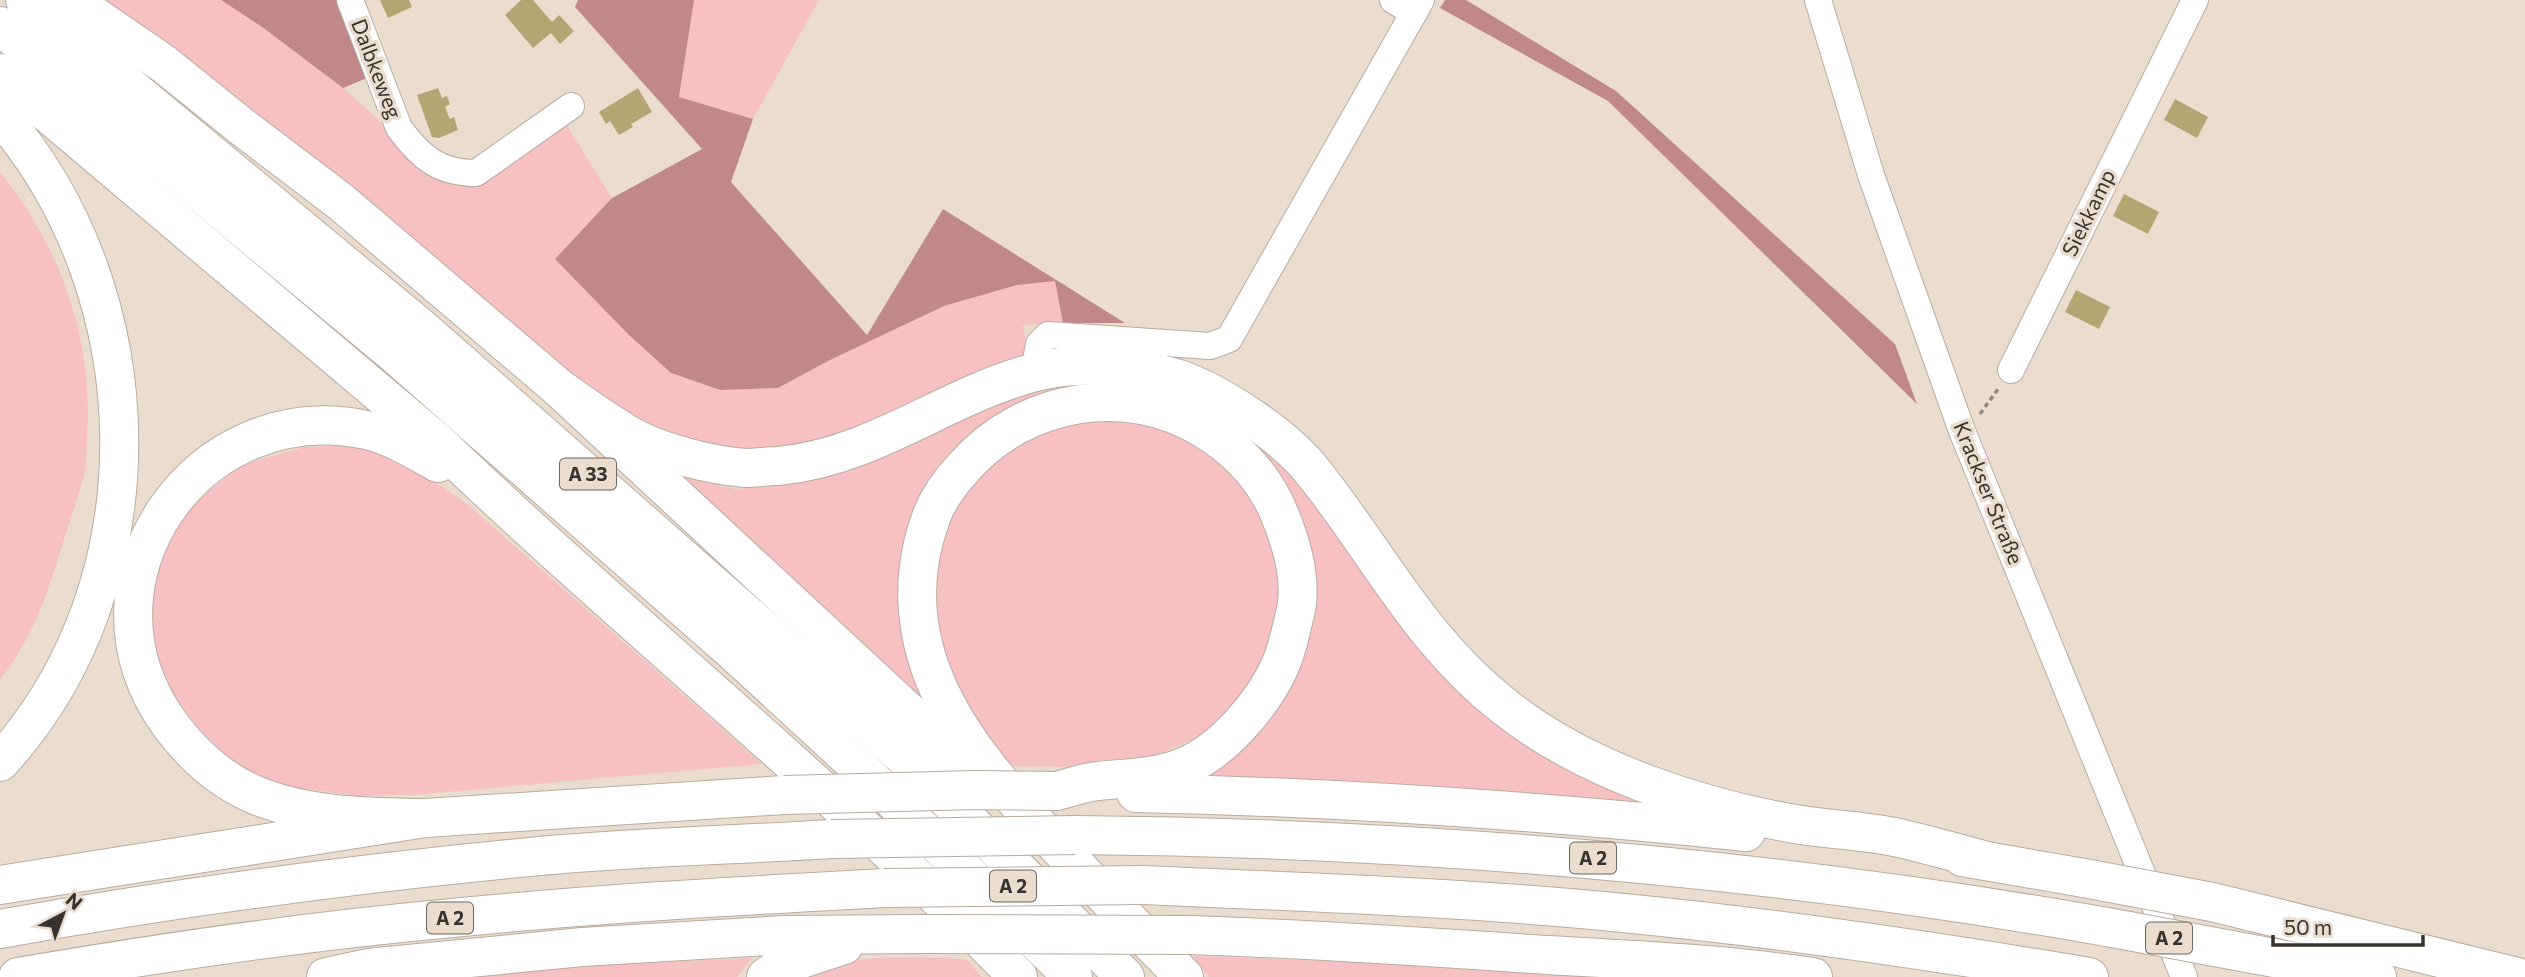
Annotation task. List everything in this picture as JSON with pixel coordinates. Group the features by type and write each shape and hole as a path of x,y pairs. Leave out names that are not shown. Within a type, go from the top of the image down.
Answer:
{"highway":[{"name":"A 33","path":"25,0 422,329 762,628 915,767 1125,977"},
{"path":"71,0 164,64 240,127 341,202 559,388 1075,850 1184,977"},
{"name":"A 33","path":"0,26 397,356 736,654 861,769 1073,977"},
{"path":"0,73 438,442 496,499 734,709 898,881 998,977"},
{"path":"0,116 37,164 62,206 90,272 111,343 120,426 119,476 114,520 101,580 87,625 63,672 34,718 0,762"},
{"path":"559,388 638,440 697,460 748,468 805,463 859,448 987,388 1034,372 1075,366 1123,367 1177,378 1226,401 1271,433 1311,468 1406,603 1472,680 1525,722 1579,753 1658,786 1741,811 1798,824 1896,837 1987,860 2212,902 2517,977"},
{"path":"1056,791 1095,781 1128,779 1184,767 1215,747 1240,726 1265,696 1282,663 1296,611 1296,569 1287,533 1275,503 1254,470 1223,441 1192,421 1152,406 1109,401 1071,404 1039,414 1009,428 979,450 951,481 933,511 921,556 917,581 917,620 927,659 943,698 965,738 999,783 1075,850"},
{"path":"425,818 330,814 285,805 251,793 212,769 184,745 147,686 135,644 132,609 137,568 154,528 175,496 199,471 228,450 259,436 290,428 321,426 366,430 403,443 496,499"},
{"path":"0,885 425,818 784,795 975,790 1297,796 1623,819 1987,860"},
{"name":"A 2","path":"0,929 160,902 433,867 543,856 831,839 1075,850 1173,835 1379,843 1610,860 1879,891 1993,907 2377,977"},
{"path":"898,881 1018,977"},
{"name":"A 2","path":"18,977 278,937 439,919 898,881 1142,885 1462,900 1623,913 1945,953 2089,977"},
{"path":"766,977 783,965 816,953 889,933"},
{"path":"326,977 368,968 582,947 785,935 889,933 1191,935 1307,939 1671,961 1813,977"},
{"path":"1586,957 1657,977"}],"street":[{"name":"Dalbkeweg","path":"350,0 399,128 430,162 446,170 476,173 571,106"},
{"name":"Krackser Straße","path":"1818,0 1871,175 1962,430 2184,977"},
{"name":"Siekkamp","path":"2011,370 2195,0"},
{"path":"1034,372 1039,344 1048,335 1210,346 1229,340 1409,4"}],"path":[{"path":"1976,421 2011,370"}],"shaded area":[{"path":"90,0 221,0 343,88 378,119 391,136 442,180 563,119 612,198 555,259 671,373 720,390 778,388 944,306 1017,285 1056,280 1063,323 1023,325 1029,362 839,443 719,452 635,425"},
{"path":"221,0 342,0 372,76 343,88"},
{"path":"578,0 694,0 679,97 753,119 731,182 867,335 943,209 1125,323 1063,323 1055,281 1017,285 944,306 778,388 720,390 671,373 628,334 555,259 612,198 702,149 575,7"},
{"path":"694,0 819,0 753,119 679,97"},
{"path":"1445,0 1466,0 1616,91 1895,344 1917,404 1608,101 1440,8"},
{"path":"0,172 22,201 40,232 69,297 79,331 88,402 86,466 51,581 21,649 0,680"},
{"path":"1066,377 1116,378 1032,403 915,524 940,720 674,475 736,489 804,482 875,460 994,401"},
{"path":"1124,415 1204,444 1268,516 1288,605 1270,651 1234,706 1198,737 1144,760 1068,767 1003,766 957,700 932,598 937,548 955,508 990,462 1022,437 1071,420"},
{"path":"1231,424 1284,468 1345,539 1401,621 1654,806 1195,775 1309,615"},
{"path":"360,445 410,464 467,504 762,764 425,794 358,796 283,786 233,763 197,726 169,688 153,640 153,589 171,529 201,498 241,465 304,447"},
{"path":"1193,956 1511,968 1600,977 1209,977"},
{"path":"752,958 737,977 438,977 437,973"},
{"path":"850,960 967,960 982,977 797,977 813,969"}],"building":[{"path":"380,0 409,0 412,7 388,18"},
{"path":"521,0 533,0 552,22 559,15 574,31 560,44 551,33 533,48 505,15"},
{"path":"438,88 442,98 447,96 450,104 445,107 450,119 454,117 458,130 439,138 432,137 417,95"},
{"path":"638,88 652,112 631,124 633,127 619,135 610,121 606,124 599,112"},
{"path":"2175,99 2208,117 2197,138 2164,120"},
{"path":"2124,194 2159,212 2148,234 2113,216"},
{"path":"2076,290 2110,307 2099,329 2065,312"}]}
